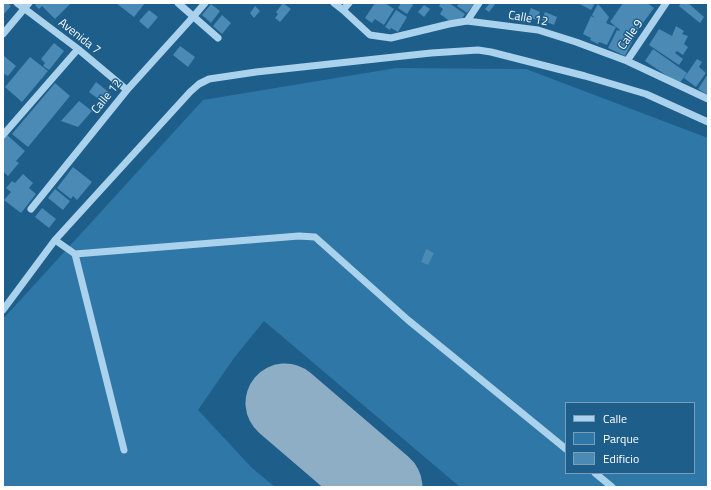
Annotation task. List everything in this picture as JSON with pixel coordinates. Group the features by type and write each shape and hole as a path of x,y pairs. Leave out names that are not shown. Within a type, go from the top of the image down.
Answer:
{"street":[{"name":"Avenida 7","path":"17,3 127,90"},
{"path":"3,34 29,3"},
{"path":"178,3 218,38"},
{"name":"Calle 12","path":"31,209 127,90 205,3"},
{"name":"Calle 12","path":"334,3 344,10 370,36 391,38 467,21 538,30 627,61 708,99"},
{"path":"344,10 349,3"},
{"path":"467,21 479,3"},
{"name":"Calle 9","path":"627,61 666,3"},
{"path":"3,136 78,50"},
{"path":"3,310 55,240 190,92 199,84 209,79 345,62 431,53 478,50 586,76 646,94 708,122"},
{"path":"55,240 75,254 299,236 315,237 408,320 565,448"},
{"path":"75,254 124,450"},
{"path":"596,474 612,487"}],"green space":[{"path":"396,68 526,69 708,138 708,487 460,487 264,321 234,358 198,410 252,468 275,487 3,487 3,319 203,100"}],"building":[{"path":"3,3 8,3 11,6 3,15"},
{"path":"37,3 71,3 55,19 42,6 39,9 35,5"},
{"path":"116,3 145,3 134,17"},
{"path":"283,3 291,9 280,22 275,18 278,14 276,12"},
{"path":"375,3 385,3 394,9 384,25 375,19 372,23 365,18"},
{"path":"401,3 410,3 413,5 407,14 398,8"},
{"path":"441,3 449,3 465,14 461,20 451,22 440,14 443,9 439,6"},
{"path":"459,3 475,3 467,13 457,6"},
{"path":"490,3 496,3 489,12 485,9"},
{"path":"578,3 595,3 591,10"},
{"path":"623,3 647,3 654,8 634,35 635,36 625,56 608,48 617,30 620,30 610,22"},
{"path":"681,3 688,3 704,17 700,23 679,6"},
{"path":"211,4 220,11 211,23 202,15"},
{"path":"598,4 609,17 606,23 616,27 607,45 599,42 598,44 583,34 591,16 595,18 592,15"},
{"path":"424,5 430,9 424,17 418,12"},
{"path":"255,6 260,11 254,18 250,13"},
{"path":"531,8 540,12 536,20 528,16"},
{"path":"149,10 158,17 148,29 139,21"},
{"path":"396,10 407,17 398,32 391,28 390,30 385,27"},
{"path":"545,12 557,17 554,25 542,20"},
{"path":"222,15 231,23 222,34 213,26"},
{"path":"676,26 684,31 682,34 688,36 684,44 688,47 683,55 677,51 675,53 683,59 679,65 649,45 659,29 672,36"},
{"path":"54,43 64,51 49,70 43,66 45,63 41,59"},
{"path":"180,46 195,57 188,67 173,55"},
{"path":"653,49 687,73 679,84 645,61"},
{"path":"3,55 16,66 8,76 3,73"},
{"path":"30,57 48,71 22,102 5,87"},
{"path":"697,59 702,62 699,67 706,73 696,87 684,78"},
{"path":"708,74 708,95 698,89"},
{"path":"96,82 111,94 104,103 89,92"},
{"path":"55,83 70,96 28,147 12,134"},
{"path":"79,101 92,111 78,127 61,121"},
{"path":"6,134 25,151 16,161 19,163 8,176 3,171 3,138"},
{"path":"73,167 92,182 77,200 73,196 71,199 57,188"},
{"path":"23,174 33,183 29,188 36,194 21,213 4,200 11,192 6,188 12,181 15,183"},
{"path":"55,189 70,201 63,210 48,198"},
{"path":"42,208 56,219 49,228 35,217"},
{"path":"426,249 434,253 428,265 421,262"}],"runway":[{"path":"285,403 383,487"}]}
